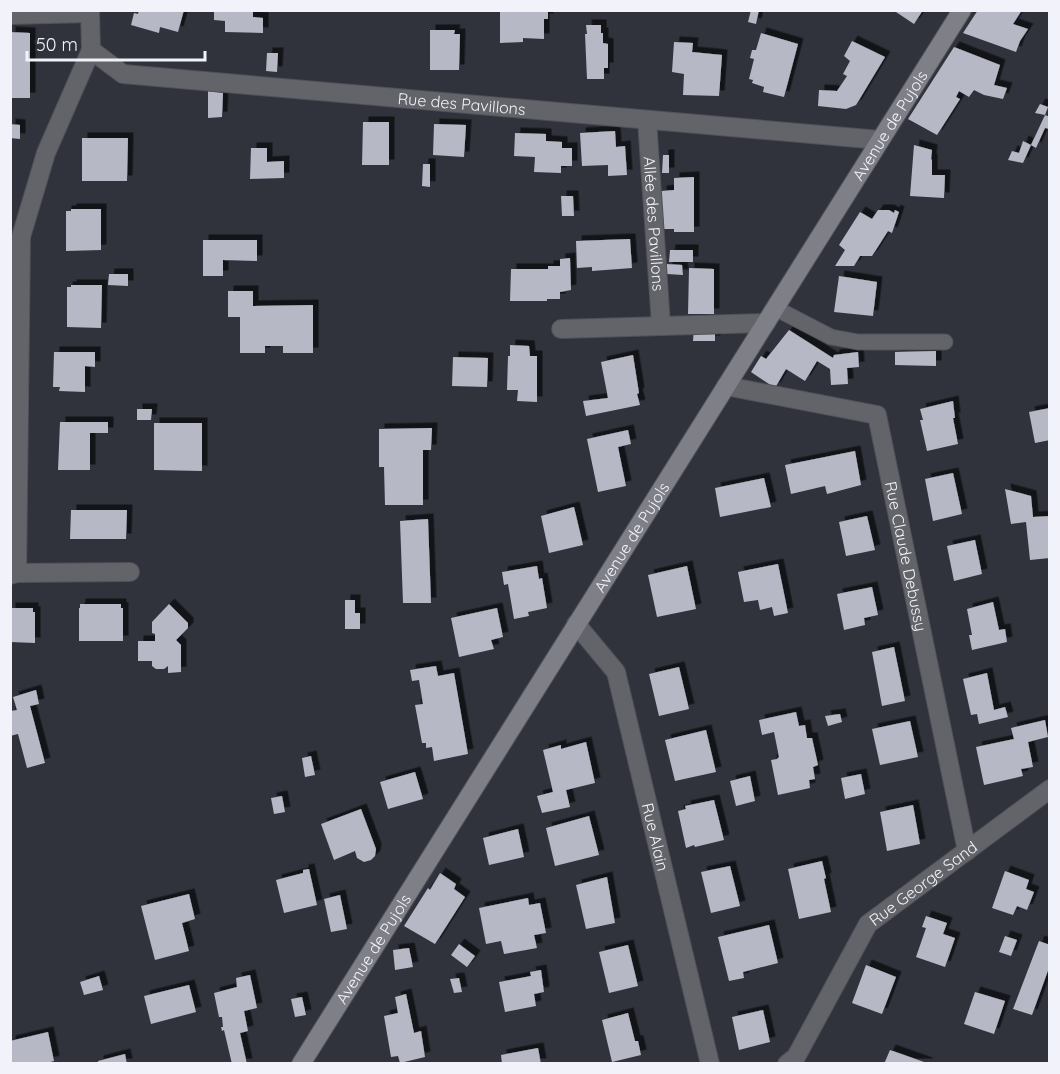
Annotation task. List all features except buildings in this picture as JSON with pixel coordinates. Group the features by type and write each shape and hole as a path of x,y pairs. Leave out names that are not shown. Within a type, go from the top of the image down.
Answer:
{"main road":[{"name":"Avenue de Pujols","path":"301,1064 962,10"}],"street":[{"path":"10,15 90,12 91,50 46,153 21,237 14,574 130,572"},
{"name":"Rue des Pavillons","path":"91,50 123,74 880,140"},
{"name":"Allée des Pavillons","path":"647,120 661,326"},
{"path":"561,328 661,326 770,315"},
{"name":"Rue Claude Debussy","path":"726,386 877,415 967,850"},
{"name":"Rue Alain","path":"576,624 616,672 710,1064"},
{"name":"Rue George Sand","path":"787,1064 796,1057 868,924 1050,789"}],"lane":[{"path":"770,315 831,337 858,342 945,342"}]}
